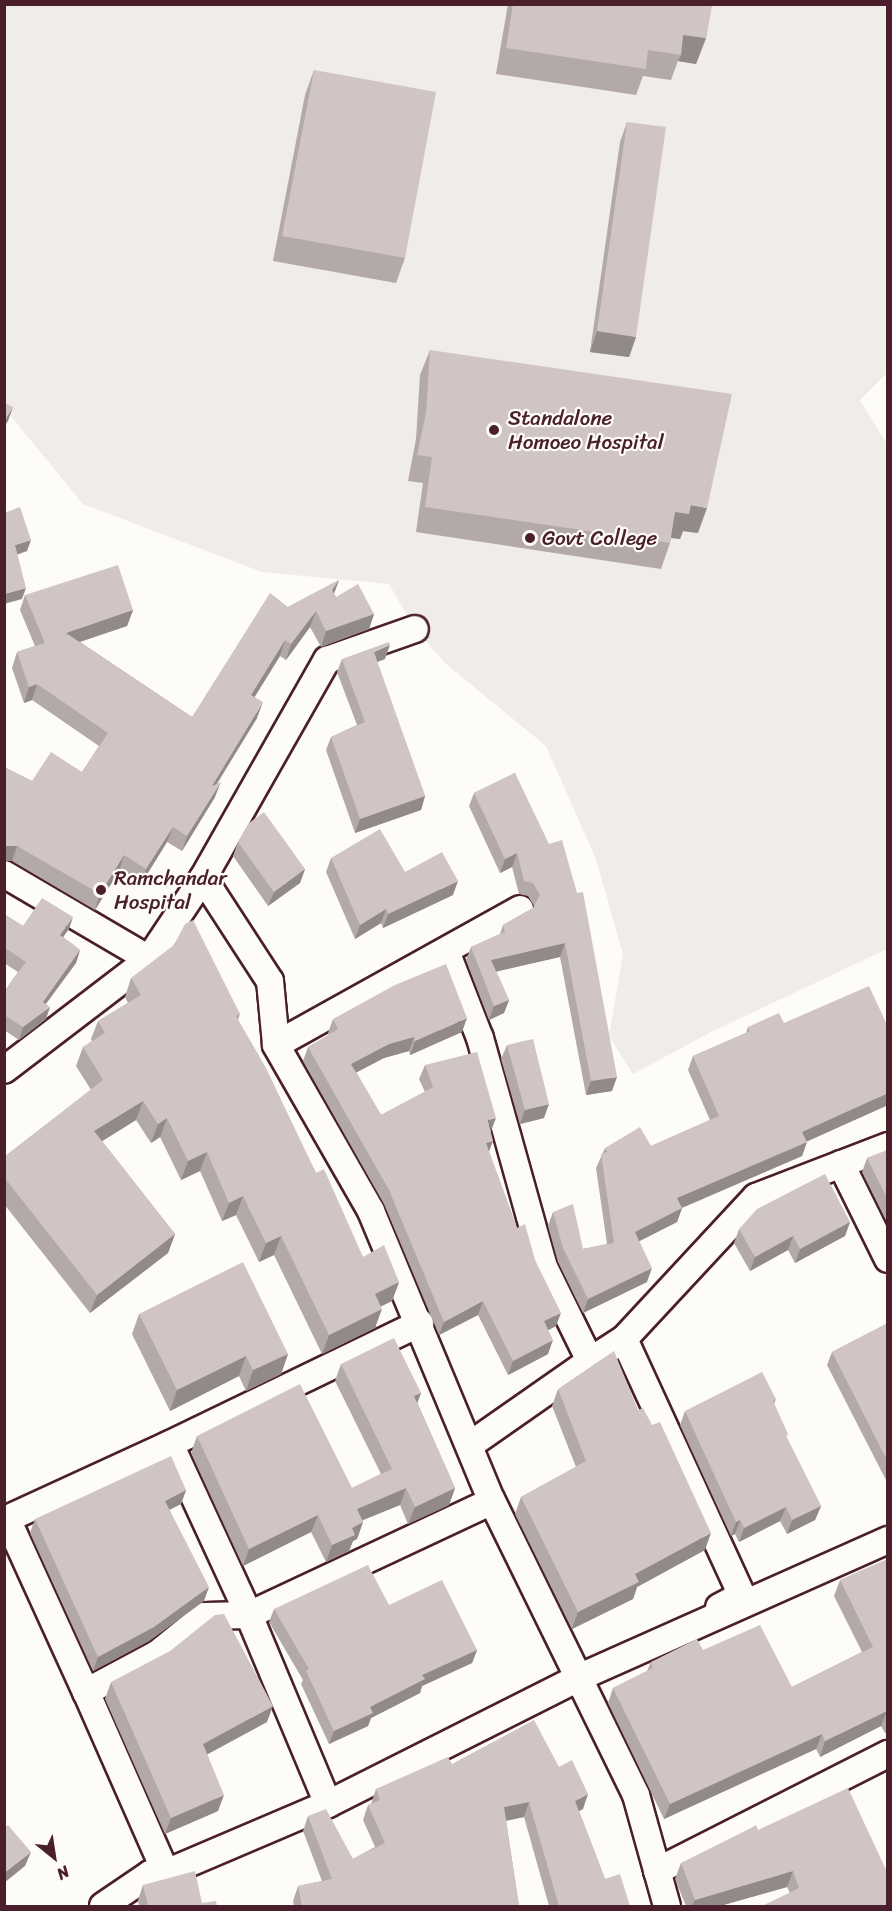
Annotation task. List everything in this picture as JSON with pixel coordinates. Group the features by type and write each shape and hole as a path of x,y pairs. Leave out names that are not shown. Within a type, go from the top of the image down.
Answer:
{"street":[{"path":"4,1070 148,959 202,878 327,660 415,629"},
{"path":"4,874 148,959"},
{"path":"202,878 270,981 276,1045 371,1211 420,1323 492,1501 636,1795 667,1906"},
{"path":"276,1045 520,909"},
{"path":"446,951 480,1038 544,1268 590,1361"},
{"path":"470,1445 624,1339 756,1197 888,1146"},
{"path":"841,1164 888,1259"},
{"path":"166,1873 7,1519 170,1444 420,1323"},
{"path":"103,1906 150,1874 166,1873 328,1804 742,1595 624,1339"},
{"path":"170,1444 249,1615 328,1804"},
{"path":"86,1692 157,1654 204,1616 249,1615 492,1501"},
{"path":"580,1677 888,1540"},
{"path":"657,1871 888,1754"}],"shaded area":[{"name":"Govt College","path":"5,5 883,5 888,9 887,373 860,400 888,446 887,949 713,1031 633,1074 609,1036 623,954 596,859 546,746 446,664 415,629 389,584 262,572 83,504 5,409"}],"building":[{"path":"513,4 644,4 651,6 652,4 712,4 706,38 683,35 681,55 648,50 646,69 506,48"},
{"path":"314,70 436,92 405,258 282,236"},
{"path":"627,122 666,127 636,337 597,331"},
{"path":"430,350 732,394 707,508 691,505 689,514 675,512 670,543 425,507 432,457 417,455 426,413"},
{"path":"4,403 13,407 4,421"},
{"path":"20,507 31,540 15,545 26,588 4,594 4,513"},
{"path":"118,565 133,610 66,633 192,717 270,593 288,607 339,580 332,590 336,597 358,584 374,614 326,631 316,611 291,644 285,640 251,695 263,702 212,786 221,782 187,836 173,827 146,869 124,855 100,894 17,846 4,846 4,767 32,781 51,752 82,772 108,733 37,684 29,687 17,652 45,643 25,595"},
{"path":"389,642 390,645 374,652 425,796 360,819 331,737 365,722 342,659"},
{"path":"515,773 549,844 562,840 577,893 583,892 617,1077 591,1081 565,943 491,960 509,1000 494,1006 471,947 505,932 503,925 533,908 540,895 533,883 524,881 517,853 505,859 474,793"},
{"path":"264,812 305,869 274,892 238,842 249,823"},
{"path":"380,829 405,872 442,852 458,881 388,914 386,909 360,925 331,858"},
{"path":"42,898 73,917 60,935 80,950 43,1002 50,1007 23,1027 4,1015 4,992 26,962 4,947 4,914 23,926"},
{"path":"193,920 240,1014 236,1016 266,1068 316,1173 324,1169 363,1257 384,1245 399,1282 375,1294 382,1309 329,1335 281,1236 266,1243 243,1196 229,1203 207,1152 188,1161 167,1118 158,1124 143,1101 94,1131 175,1234 97,1295 4,1177 4,1157 103,1080 83,1047 105,1033 98,1021 141,995 131,978 174,945 185,924"},
{"path":"446,964 467,1018 415,1041 414,1037 389,1044 351,1064 381,1115 433,1087 425,1065 477,1052 496,1118 488,1120 493,1141 486,1143 517,1228 525,1224 535,1260 561,1313 544,1321 553,1340 513,1361 483,1301 444,1322 389,1190 308,1047 338,1029 333,1019 395,985"},
{"path":"869,986 888,1027 888,1093 802,1132 807,1142 677,1198 682,1208 635,1232 652,1268 588,1299 563,1248 553,1212 573,1204 583,1249 614,1243 601,1154 607,1152 605,1148 640,1127 651,1146 719,1116 693,1056 750,1031 748,1027 779,1013 784,1023"},
{"path":"533,1039 549,1104 525,1110 507,1045"},
{"path":"888,1150 888,1200 867,1158"},
{"path":"825,1174 850,1222 800,1249 793,1236 755,1257 739,1229 757,1209"},
{"path":"243,1262 288,1354 253,1370 246,1356 177,1390 139,1314"},
{"path":"888,1323 888,1462 832,1352"},
{"path":"394,1338 421,1393 414,1396 455,1488 415,1507 406,1488 357,1509 363,1522 352,1528 355,1535 332,1545 318,1515 249,1549 197,1436 300,1384 352,1488 392,1469 341,1364"},
{"path":"614,1351 638,1410 643,1408 652,1425 660,1422 711,1533 635,1574 639,1582 578,1612 521,1497 586,1461 558,1389"},
{"path":"762,1372 776,1399 773,1401 788,1434 786,1436 821,1506 792,1520 786,1507 744,1528 740,1520 736,1522 685,1411"},
{"path":"171,1456 186,1490 165,1501 209,1587 154,1627 98,1657 35,1519"},
{"path":"888,1559 888,1712 825,1741 822,1734 670,1804 613,1688 653,1668 651,1662 697,1639 703,1650 760,1625 792,1687 873,1647 840,1580"},
{"path":"368,1565 389,1605 442,1580 477,1650 422,1675 425,1679 370,1707 373,1713 334,1731 306,1671 309,1669 274,1609"},
{"path":"224,1614 273,1706 203,1744 224,1795 171,1818 111,1682 170,1651 215,1615"},
{"path":"534,1720 559,1767 572,1760 588,1794 575,1801 605,1879 620,1874 630,1906 559,1906 529,1802 504,1807 519,1906 302,1906 298,1886 332,1879 308,1816 326,1809 353,1859 385,1843 368,1805 380,1800 376,1789 448,1757 452,1764"},
{"path":"848,1788 888,1874 888,1906 762,1906 799,1888 793,1871 695,1900 681,1863 756,1825 758,1830"},
{"path":"8,1825 31,1852 4,1873 4,1828"},
{"path":"195,1871 202,1903 216,1901 217,1906 148,1906 143,1885"}],"place":[{"name":"Standalone Homoeo Hospital","path":"494,430"},
{"name":"Govt College","path":"530,538"},
{"name":"Ramchandar Hospital","path":"101,890"}]}
